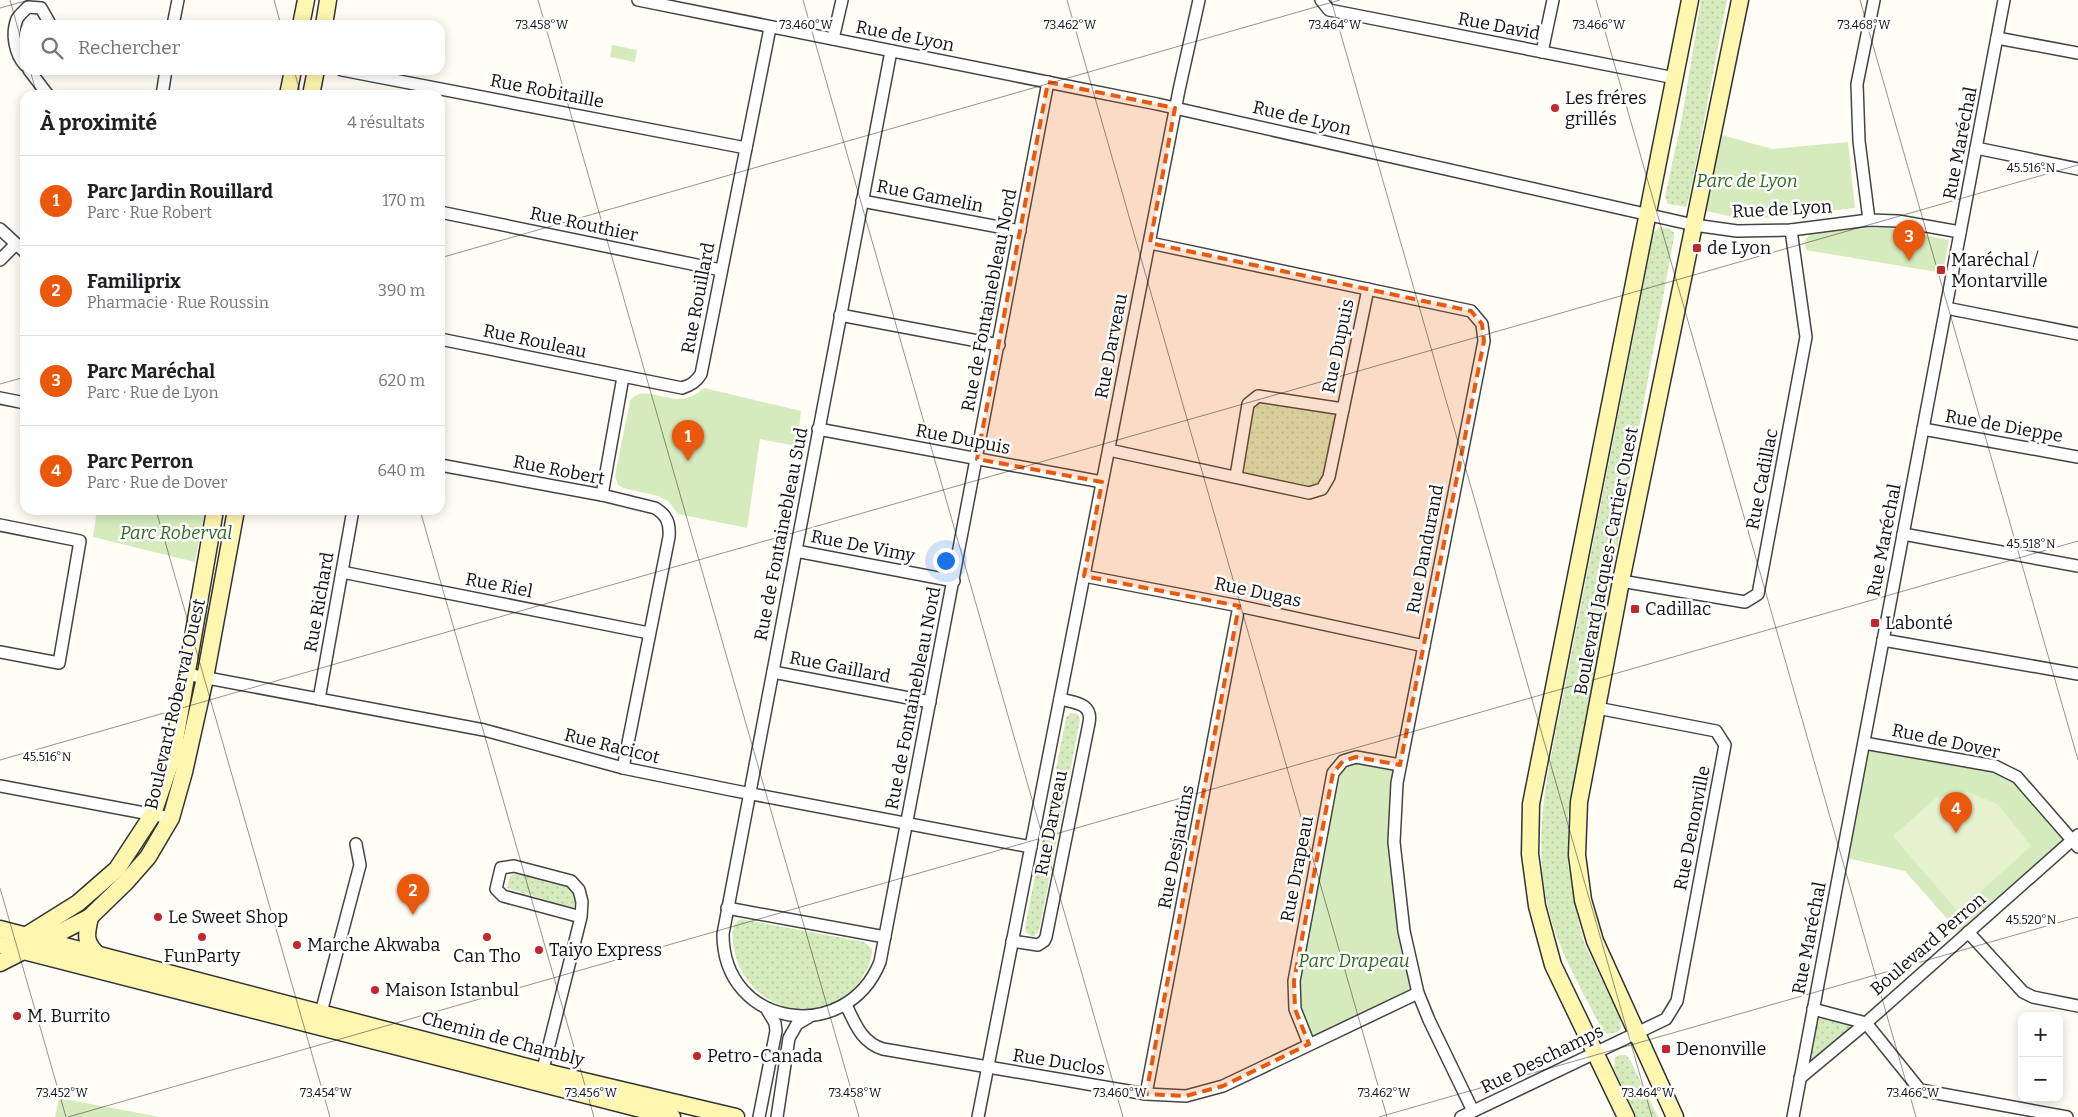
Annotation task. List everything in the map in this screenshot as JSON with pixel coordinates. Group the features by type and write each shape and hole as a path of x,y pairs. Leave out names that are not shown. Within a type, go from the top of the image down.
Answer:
{"main road":[{"path":"302,20 306,0"},
{"path":"325,20 328,0"},
{"name":"Boulevard Jacques-Cartier Ouest","path":"1626,1117 1553,965 1537,906 1530,854 1531,804 1690,0"},
{"name":"Boulevard Jacques-Cartier Ouest","path":"1675,1117 1595,941 1583,900 1577,855 1579,802 1621,581 1740,0"},
{"path":"289,90 291,75"},
{"path":"312,90 315,75"},
{"name":"Boulevard Roberval Ouest","path":"25,943 78,903 117,869 153,814 172,758 214,515"},
{"name":"Boulevard Roberval Ouest","path":"45,941 90,917 126,882 148,857 171,818 184,772 205,678 235,515"},
{"path":"90,917 86,937 90,947 98,955"},
{"name":"Chemin de Chambly","path":"0,929 25,943 541,1077 672,1117"},
{"name":"Chemin de Chambly","path":"25,943 45,941 319,1019"},
{"path":"2,947 25,943"},
{"path":"0,963 25,943"},
{"name":"Chemin de Chambly","path":"541,1077 736,1117"}],"street":[{"path":"175,20 178,0"},
{"name":"Rue de Lyon","path":"638,0 1175,108 1694,225 1737,231 1791,230 1869,220 1898,221 1960,232"},
{"path":"833,39 842,0"},
{"name":"Rue Darveau","path":"978,1117 1175,108 1199,0"},
{"name":"Rue David","path":"1321,0 1329,10 1674,78"},
{"path":"1542,52 1553,0"},
{"path":"1869,220 1861,161 1857,84 1874,0"},
{"name":"Rue Maréchal","path":"1793,1117 2004,0"},
{"path":"20,59 14,38 17,18 28,7 42,8 48,20"},
{"name":"Rue Rouillard","path":"623,376 682,388 691,385 700,374 770,28"},
{"path":"1997,38 2078,53"},
{"name":"Rue de Fontainebleau Sud","path":"766,1008 746,994 736,982 728,966 723,943 727,908 891,51"},
{"path":"39,75 46,90"},
{"path":"163,90 165,75"},
{"name":"Rue Robitaille","path":"363,75 427,90"},
{"name":"Rue de Fontainebleau Nord","path":"810,1016 826,1013 846,1005 862,992 872,980 880,962 1048,82"},
{"name":"Rue Robitaille","path":"445,93 746,148"},
{"path":"1976,148 2078,169"},
{"name":"Rue Gamelin","path":"862,201 1020,231"},
{"name":"Rue Routhier","path":"445,213 721,270"},
{"path":"0,229 20,248 0,260"},
{"name":"Rue Cadillac","path":"1621,581 1745,602 1758,594 1806,337 1791,230"},
{"name":"Rue Dandurand","path":"1150,243 1471,311 1482,324 1484,341 1400,765 1397,783 1394,842 1404,931 1418,993 1473,1112"},
{"name":"Rue Dupuis","path":"1109,450 1309,493 1322,489 1329,476 1368,289"},
{"path":"1946,308 2078,334"},
{"path":"840,315 999,345"},
{"name":"Rue Rouleau","path":"445,340 623,376"},
{"path":"602,495 623,376"},
{"name":"Rue Dupuis","path":"1236,476 1248,404 1258,396 1343,410"},
{"path":"0,398 20,402"},
{"name":"Rue Dupuis","path":"818,429 1102,482"},
{"name":"Rue de Dieppe","path":"1923,429 2078,458"},
{"name":"Rue Robert","path":"445,466 602,495 655,508 662,512 668,519 670,528 649,633"},
{"name":"Rue Richard","path":"319,699 352,515"},
{"path":"0,526 80,541 59,664 0,652"},
{"path":"1903,534 2078,566"},
{"name":"Rue De Vimy","path":"796,551 954,581"},
{"name":"Rue Riel","path":"342,572 649,633"},
{"name":"Rue Dugas","path":"1084,576 1239,606 1424,646"},
{"name":"Rue Desjardins","path":"1146,1094 1239,606"},
{"path":"623,768 649,633"},
{"path":"1883,640 2078,674"},
{"name":"Rue Gaillard","path":"773,672 930,702"},
{"name":"Rue Racicot","path":"186,674 484,730 623,768 749,794 1031,847"},
{"name":"Rue Darveau","path":"1012,941 1038,945 1044,941 1046,936 1090,717 1085,706 1060,699"},
{"name":"Rue Denonville","path":"1597,708 1716,731 1725,745 1677,1002 1666,1019 1637,1032"},
{"name":"Rue de Dover","path":"1864,743 1995,766 2017,777 2076,841"},
{"name":"Rue Drapeau","path":"1309,1044 1295,1009 1294,981 1333,773 1343,761 1356,757 1400,765"},
{"path":"0,786 171,818"},
{"name":"Boulevard Perron","path":"1800,1078 2076,841"},
{"path":"319,1019 360,865 356,844"},
{"path":"541,1077 581,917 582,902 579,890 571,881 514,866 501,868 496,889 503,896 581,917"},
{"path":"727,908 885,937"},
{"path":"1968,932 2023,992 2034,997 2078,1006"},
{"name":"Rue Duclos","path":"846,1005 862,1036 878,1047 1146,1094 1186,1096 1223,1086 1418,993"},
{"path":"766,1008 786,1014 810,1016"},
{"path":"760,1117 776,1031 775,1023 766,1008"},
{"path":"1814,1009 1866,1023 1920,1090 2067,1117"},
{"path":"777,1117 789,1038 797,1024 810,1016"},
{"name":"Rue Deschamps","path":"1461,1117 1637,1032"}],"highlighted area":[{"path":"1048,82 1175,108 1150,243 1471,311 1482,324 1484,341 1400,765 1356,757 1343,761 1333,773 1294,981 1295,1009 1309,1044 1223,1086 1186,1096 1146,1094 1239,606 1084,576 1102,482 977,459"}],"green space":[{"path":"1701,0 1727,0 1686,207 1668,204 1665,197 1682,118"},
{"path":"612,45 637,50 635,62 610,57"},
{"name":"Parc de Lyon","path":"1718,134 1772,149 1848,142 1855,208 1757,219 1738,218 1702,210"},
{"path":"1660,227 1670,229 1674,233 1674,237 1568,816 1568,865 1579,924 1585,945 1620,1018 1621,1028 1618,1032 1607,1034 1602,1030 1573,972 1557,937 1550,915 1542,870 1542,825 1551,757 1654,232"},
{"path":"1868,228 1890,228 1949,240 1943,273 1806,250 1806,240 1811,234"},
{"path":"704,388 801,411 797,446 760,439 747,528 678,514 668,501 658,496 623,488 618,485 615,476 630,401 635,396 653,394 673,399 683,399 693,396"},
{"path":"1258,396 1343,409 1329,477 1309,493 1236,476 1248,404"},
{"name":"Parc Roberval","path":"96,515 204,515 195,562 93,537"},
{"path":"1070,713 1078,714 1080,720 1039,931 1034,936 1031,936 1026,932 1025,927 1066,718"},
{"path":"1864,743 2017,777 2072,841 1963,937 1905,871 1842,857"},
{"name":"Parc Drapeau","path":"1343,761 1400,765 1394,842 1418,993 1309,1044 1294,981 1333,773"},
{"path":"1967,792 1998,804 2031,846 1958,912 1893,836 1936,798"},
{"path":"516,873 573,885 578,894 573,908 507,888 510,876"},
{"path":"741,919 864,942 872,949 870,962 864,974 849,994 830,1006 809,1010 788,1008 768,999 751,985 739,966 733,942 733,929"},
{"path":"1813,1009 1866,1023 1800,1078"},
{"path":"1626,1055 1630,1060 1658,1117 1636,1117 1614,1069 1615,1057"},
{"path":"59,1098 160,1117 55,1117"}],"place":[{"name":"Les fréres grillés","path":"1555,108"},
{"name":"de Lyon","path":"1697,248"},
{"name":"Parc Maréchal","path":"1909,261"},
{"name":"Maréchal / Montarville","path":"1941,270"},
{"name":"Parc Jardin Rouillard","path":"688,461"},
{"name":"Cadillac","path":"1635,609"},
{"name":"Labonté","path":"1875,623"},
{"name":"Parc Perron","path":"1956,833"},
{"name":"Familiprix","path":"413,915"},
{"name":"Le Sweet Shop","path":"158,917"},
{"name":"FunParty","path":"202,937"},
{"name":"Can Tho","path":"487,937"},
{"name":"Marche Akwaba","path":"297,945"},
{"name":"Taiyo Express","path":"539,950"},
{"name":"Maison Istanbul","path":"375,990"},
{"name":"M. Burrito","path":"17,1016"},
{"name":"Denonville","path":"1666,1049"},
{"name":"Petro-Canada","path":"697,1056"}]}
